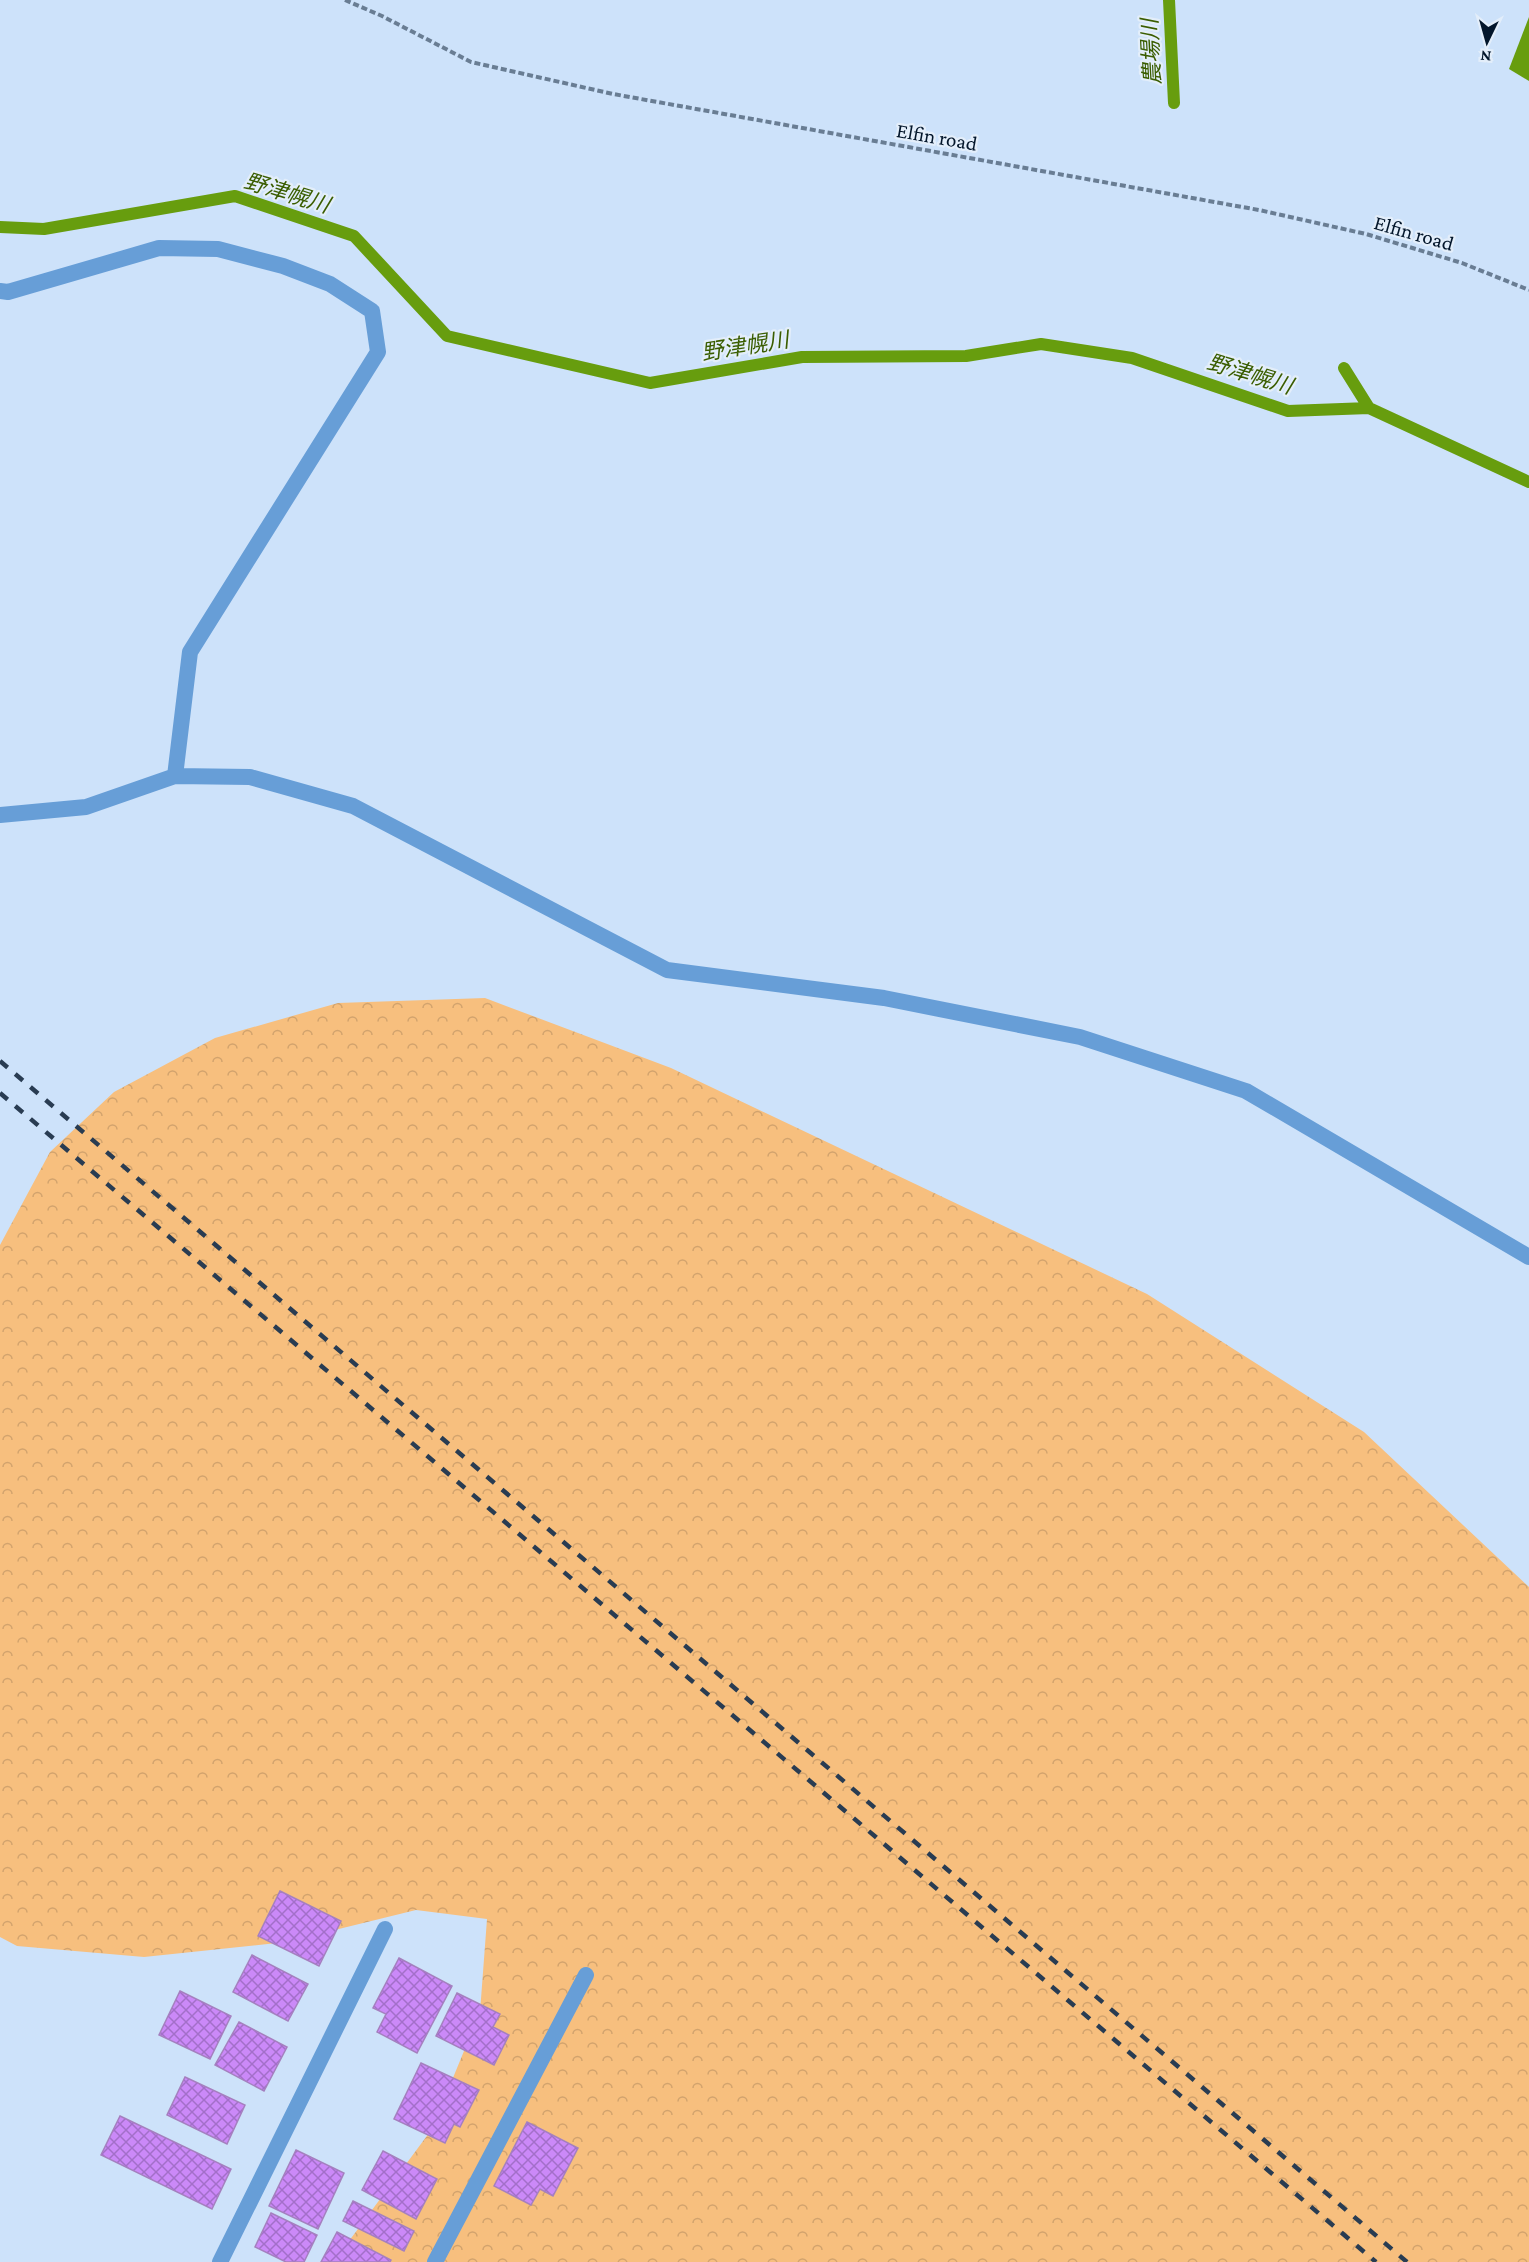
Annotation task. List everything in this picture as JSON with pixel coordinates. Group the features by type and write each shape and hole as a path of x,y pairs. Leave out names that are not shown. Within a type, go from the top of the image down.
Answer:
{"street":[{"path":"0,291 8,292 159,248 218,249 283,266 330,284 372,311 378,352 190,652 175,776"},
{"path":"0,815 86,807 175,776 250,777 353,806 667,970 884,998 1080,1037 1246,1091 1529,1257"},
{"path":"220,2262 385,1929"},
{"path":"435,2262 586,1975"}],"path":[{"name":"Elfin road","path":"345,0 471,62 526,76 613,94 1259,210 1366,234 1462,263 1529,290"}],"green space":[{"path":"485,998 671,1068 1147,1294 1364,1432 1529,1587 1529,2262 330,2262 349,2241 432,2129 480,2012 487,1919 416,1910 286,1942 144,1957 17,1946 0,1937 0,1245 50,1152 114,1092 215,1038 338,1003"}],"shaded area":[{"path":"1529,17 1529,81 1509,69"}],"building":[{"path":"280,1891 341,1921 319,1966 258,1936"},
{"path":"252,1955 308,1984 288,2021 233,1992"},
{"path":"399,1958 452,1986 417,2053 377,2032 386,2014 373,2008"},
{"path":"180,1991 231,2016 210,2059 159,2035"},
{"path":"457,1993 500,2014 493,2027 509,2035 494,2065 436,2036"},
{"path":"239,2022 287,2047 264,2091 215,2065"},
{"path":"421,2063 479,2090 460,2127 454,2124 445,2143 394,2119"},
{"path":"185,2077 245,2105 227,2144 167,2115"},
{"path":"120,2116 231,2169 212,2209 101,2155"},
{"path":"527,2122 578,2148 553,2196 540,2189 531,2205 494,2186"},
{"path":"296,2150 344,2173 318,2229 269,2206"},
{"path":"383,2151 437,2179 416,2219 362,2190"},
{"path":"353,2201 414,2231 404,2251 343,2221"},
{"path":"271,2213 317,2235 304,2262 286,2262 255,2247"},
{"path":"337,2232 391,2260 390,2262 321,2262"}],"waterway":[{"name":"農場川","path":"1169,0 1174,103"},
{"name":"野津幌川","path":"0,227 44,229 235,196 354,236 447,336 650,383 802,357 966,356 1041,344 1132,358 1288,411 1369,408 1529,482"},
{"name":"農場川","path":"1344,368 1369,408"}],"railway":[{"path":"0,1061 1407,2262"},
{"path":"0,1093 1376,2262"}]}
